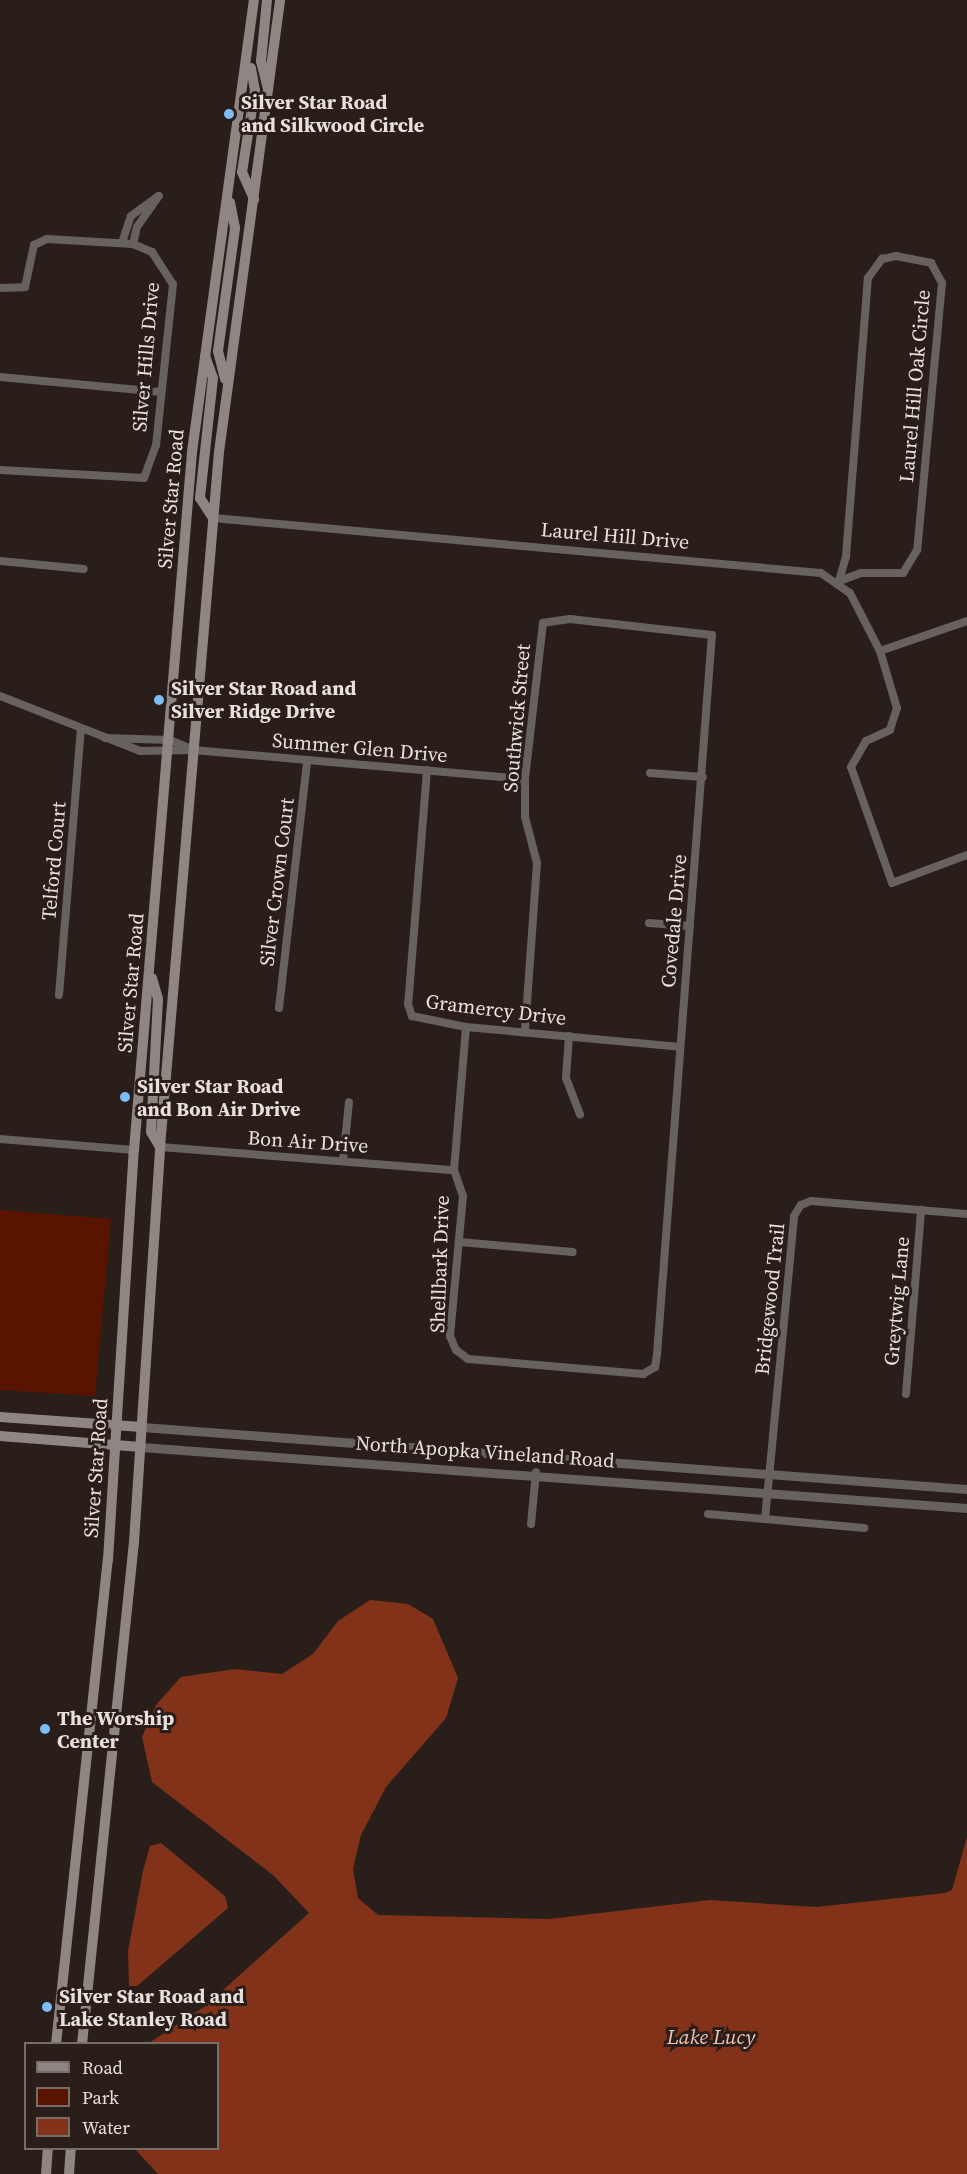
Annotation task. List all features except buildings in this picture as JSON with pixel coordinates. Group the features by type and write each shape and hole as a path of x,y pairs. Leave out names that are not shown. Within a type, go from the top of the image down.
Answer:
{"main road":[{"name":"Silver Star Road","path":"56,2042 116,1444 134,1150 204,353 248,56 254,0"},
{"path":"267,0 261,61 269,95"},
{"path":"82,2042 114,1765 141,1447 160,1147 213,518 227,385 269,95 280,0"},
{"path":"248,56 255,90 242,172 254,199"},
{"path":"227,385 218,351 235,228 228,196"},
{"path":"204,353 213,378 200,498 213,518"},
{"path":"150,969 158,999 151,1132 160,1147"},
{"name":"North Apopka Vineland Road","path":"0,1417 142,1427"},
{"name":"North Apopka Vineland Road","path":"0,1436 141,1447"},
{"path":"46,2174 48,2150"},
{"path":"69,2174 71,2150"}],"street":[{"path":"122,243 131,216 159,196 137,226 133,244"},
{"name":"Silver Hills Drive","path":"0,288 25,287 39,240 133,244 152,252 173,284 151,471 144,478 0,470"},
{"name":"Laurel Hill Oak Circle","path":"882,259 922,259 939,273 942,283 917,549 903,573 861,573 839,581 846,556 868,278 882,259"},
{"path":"0,377 161,392"},
{"name":"Laurel Hill Drive","path":"213,518 800,568 839,581"},
{"path":"0,561 84,569"},
{"path":"839,581 880,651 896,720 890,730 866,741 851,767 892,883 967,855"},
{"name":"Covedale Drive","path":"543,623 570,619 712,635 703,777 657,1354 655,1367 643,1374"},
{"path":"880,651 967,621"},
{"name":"Southwick Street","path":"525,1031 537,863 525,817 525,779 543,623"},
{"path":"0,696 56,714 81,730 101,738 169,754 193,750"},
{"name":"Telford Court","path":"59,995 81,730"},
{"path":"101,738 170,740 193,750"},
{"name":"Summer Glen Drive","path":"193,750 525,779"},
{"name":"Silver Crown Court","path":"279,1008 307,760"},
{"name":"Gramercy Drive","path":"427,770 408,1004 412,1016 427,1022 466,1027 680,1047"},
{"path":"650,773 703,777"},
{"path":"649,923 690,926"},
{"name":"Shellbark Drive","path":"466,1027 454,1170 463,1196 450,1336 456,1350 468,1359 643,1374"},
{"path":"569,1036 566,1078 580,1114"},
{"path":"343,1161 349,1102"},
{"path":"0,1139 134,1150"},
{"name":"Bon Air Drive","path":"160,1147 454,1170"},
{"name":"Bridgewood Trail","path":"765,1519 794,1216 811,1201 967,1214"},
{"name":"Greytwig Lane","path":"906,1394 921,1210"},
{"path":"460,1242 573,1252"},
{"name":"North Apopka Vineland Road","path":"142,1427 769,1472 967,1489"},
{"name":"North Apopka Vineland Road","path":"141,1447 536,1473 967,1508"},
{"path":"531,1524 536,1473"},
{"path":"708,1514 864,1528"}],"green space":[{"path":"0,1210 111,1219 95,1396 0,1390"}],"water":[{"name":"Lake Lucy","path":"370,1600 408,1604 433,1619 458,1678 446,1718 386,1787 361,1835 353,1869 358,1898 378,1915 549,1919 710,1900 816,1907 945,1893 952,1890 967,1837 967,2174 158,2174 136,2150 219,2150 219,2042 151,2042 204,2007 309,1913 273,1875 152,1782 142,1737 156,1705 181,1677 235,1669 282,1674 313,1654 338,1621"},
{"path":"161,1843 225,1896 228,1908 137,1986 129,1986 128,1951 143,1871 150,1846"}],"place":[{"name":"Silver Star Road and Silkwood Circle","path":"229,114"},
{"name":"Silver Star Road and Silver Ridge Drive","path":"159,700"},
{"name":"Silver Star Road and Bon Air Drive","path":"125,1097"},
{"name":"The Worship Center","path":"45,1729"},
{"name":"Silver Star Road and Lake Stanley Road","path":"47,2007"}]}
